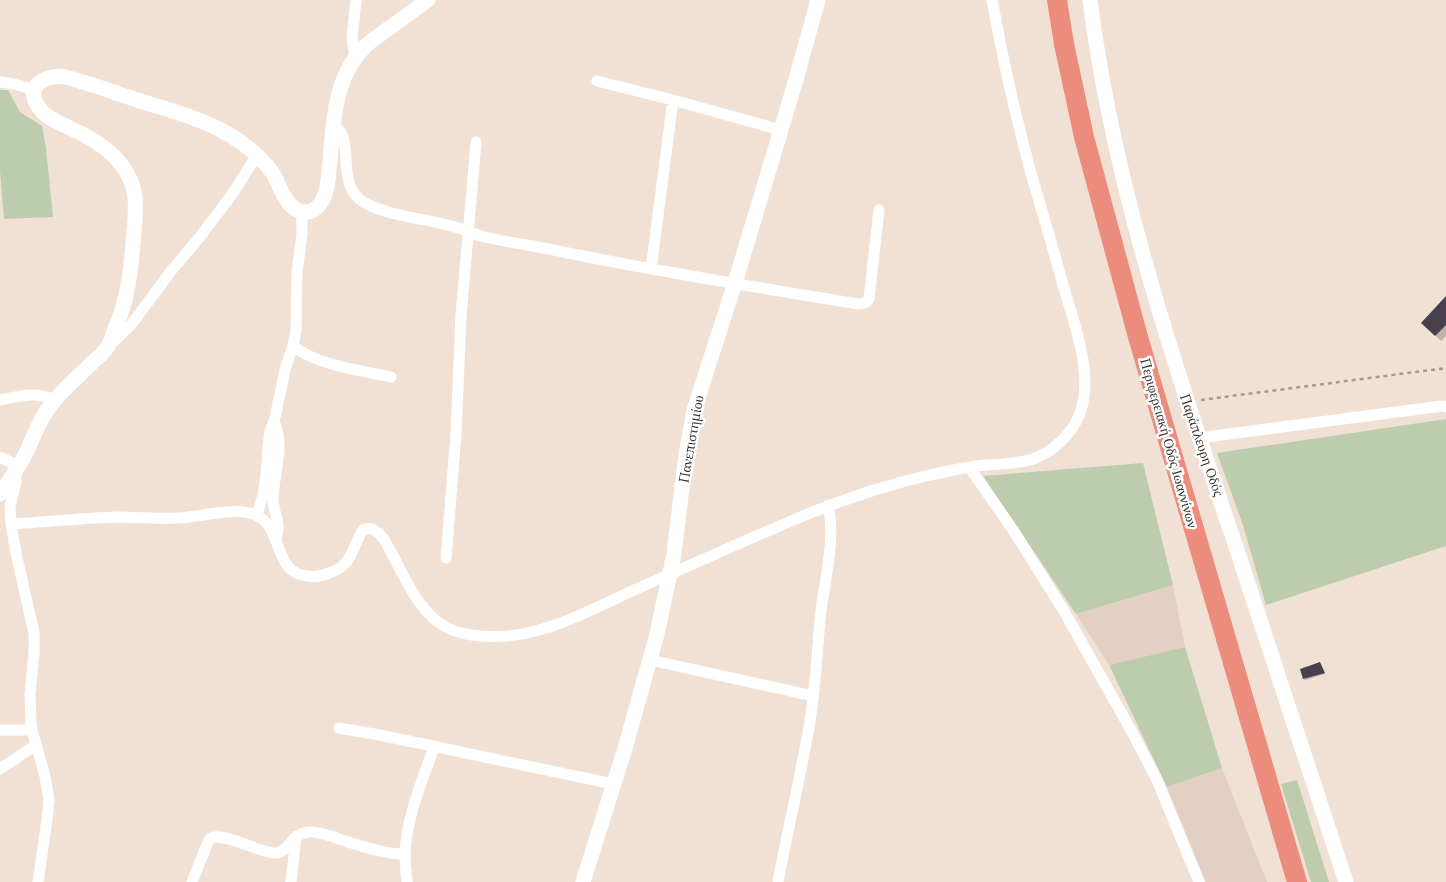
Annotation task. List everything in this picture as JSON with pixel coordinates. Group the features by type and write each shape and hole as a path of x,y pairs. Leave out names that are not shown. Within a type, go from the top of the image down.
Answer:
{"highway":[{"name":"Περιφερειακή Οδός Ιωαννίνων","path":"1057,0 1066,53 1083,130 1138,337 1297,882"}],"street":[{"path":"355,58 352,38 356,0"},
{"path":"106,349 123,309 129,285 135,218 134,191 126,172 112,154 95,140 46,116 36,104 34,98 35,90 43,79 58,76 74,79 165,109 230,135 257,155 271,171 287,202 292,207 310,212 320,206 324,199 338,96 346,73 355,58 370,42 428,0"},
{"name":"Πανεπιστημίου","path":"583,882 626,745 650,660 670,574 686,454 694,410 735,283 818,0"},
{"path":"11,524 100,518 178,518 247,513 256,515 266,524 276,539 282,558 289,569 301,575 312,576 325,575 342,568 350,557 363,530 366,528 373,529 383,538 416,598 432,617 444,626 454,631 484,636 520,634 544,628 582,614 828,505 885,487 936,474 1026,461 1045,453 1070,432 1075,423 1081,411 1085,381 1080,349 1014,108 992,0"},
{"name":"Παράπλευρη Οδός","path":"1090,0 1120,162 1156,298 1187,402 1346,882"},
{"path":"597,81 781,130"},
{"path":"0,82 35,90"},
{"path":"651,269 673,100"},
{"path":"334,126 339,130 343,138 349,183 355,195 360,200 384,212 453,226 488,238 651,269 858,304 865,303 869,299 879,210"},
{"path":"446,558 456,434 461,316 476,142"},
{"path":"0,494 16,470 44,415 55,400 131,325 231,196 257,155"},
{"path":"256,515 263,494 270,431 274,422 280,390 293,346 296,323 297,272 302,234 302,211"},
{"path":"293,346 303,354 318,360 391,377"},
{"path":"0,400 34,394 55,400"},
{"path":"1199,438 1446,407"},
{"path":"274,422 279,449 273,493 278,526 276,539"},
{"path":"0,456 16,470 16,483 10,506 11,524 34,634 30,695 32,730 45,776 48,800 48,820 38,882"},
{"path":"970,468 1013,530 1064,610 1132,732 1157,780 1199,882"},
{"path":"778,882 810,721 821,609 828,561 830,512 828,505"},
{"path":"650,660 813,696"},
{"path":"339,728 613,784"},
{"path":"0,730 32,730"},
{"path":"0,769 36,745"},
{"path":"407,882 405,854 411,815 434,747"},
{"path":"192,882 208,842 212,837 220,836 252,848 275,853 283,851 296,836 304,832 316,832 382,852 405,854"},
{"path":"291,882 296,836"}],"path":[{"path":"1187,402 1446,368"}],"shaded area":[{"path":"1173,585 1185,647 1109,665 1076,614"},
{"path":"1222,768 1267,882 1206,882 1167,787"}],"green space":[{"path":"0,90 8,90 20,112 42,126 53,217 4,219 0,171"},
{"path":"1446,419 1446,546 1266,605 1243,525 1217,453"},
{"path":"1143,463 1173,585 1076,614 983,476"},
{"path":"1185,647 1222,768 1167,787 1109,665"},
{"path":"1297,780 1329,882 1311,882 1281,784"}],"building":[{"path":"1446,296 1446,325 1435,336 1421,323"},
{"path":"1320,662 1325,673 1303,679 1300,669"}]}
